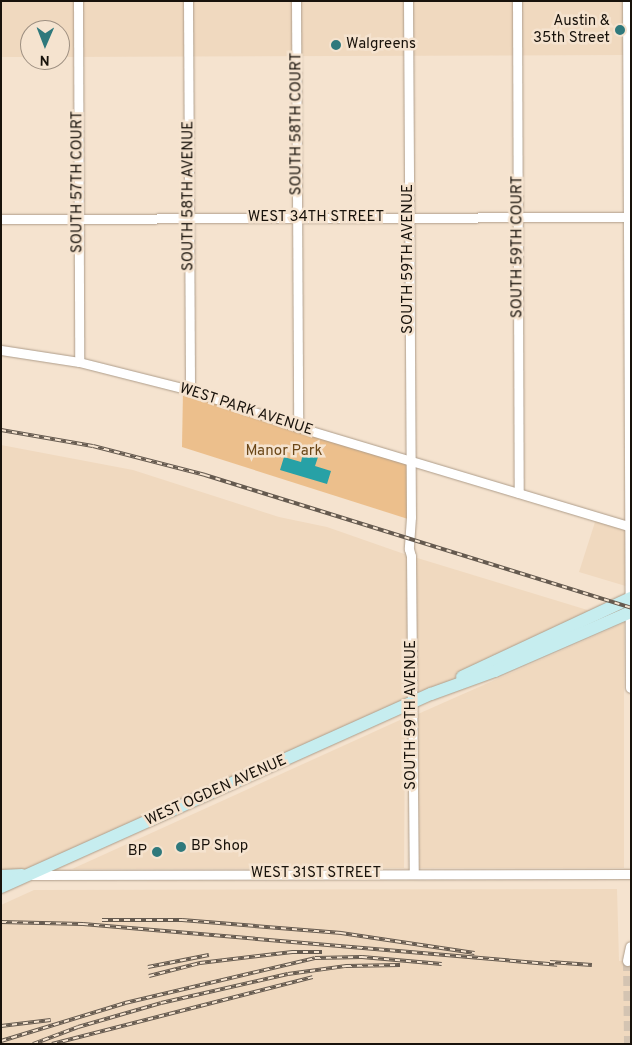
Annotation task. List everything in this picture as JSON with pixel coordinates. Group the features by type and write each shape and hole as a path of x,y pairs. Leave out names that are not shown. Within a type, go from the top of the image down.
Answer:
{"main road":[{"name":"WEST OGDEN AVENUE","path":"1,887 412,703 488,662 631,598"},
{"name":"WEST OGDEN AVENUE","path":"431,694 495,671 631,612"},
{"name":"WEST 31ST STREET","path":"1,876 27,875"}],"street":[{"name":"SOUTH 57TH COURT","path":"78,1 79,362"},
{"name":"SOUTH 58TH AVENUE","path":"188,1 190,390"},
{"name":"SOUTH 58TH COURT","path":"296,1 298,427"},
{"name":"SOUTH 59TH AVENUE","path":"408,1 411,517 414,549 411,556 414,873"},
{"name":"SOUTH 59TH COURT","path":"517,1 519,492"},
{"path":"628,1 631,688"},
{"name":"WEST 34TH STREET","path":"1,218 630,217"},
{"name":"WEST PARK AVENUE","path":"1,350 79,362 190,390 298,427 631,527"},
{"name":"WEST 31ST STREET","path":"27,875 631,874"},
{"path":"628,961 631,947"}],"shaded area":[{"path":"1,1 631,1 626,55 70,57 70,20 20,20 20,57 1,57"},
{"path":"1,445 133,470 279,517 327,527 410,556 410,702 27,874 1,874"},
{"path":"596,519 629,529 629,587 579,572"},
{"path":"414,557 594,612 414,701"},
{"path":"624,623 624,868 419,868 418,714"},
{"path":"400,720 405,729 404,868 72,869"},
{"path":"617,889 619,961 631,960 631,1044 1,1044 1,905 34,890"}],"green space":[{"name":"Manor Park","path":"183,391 408,463 408,519 182,447"}],"water":[{"path":"304,449 319,454 315,466 331,471 327,484 280,470 284,457 301,462"}],"tunnel":[{"path":"628,961 629,1044"}],"railway":[{"path":"1,430 93,446 205,475 631,608"},
{"path":"102,920 182,920 341,933 475,953"},
{"path":"1,922 83,924 557,965"},
{"path":"149,976 200,963 292,952 322,952"},
{"path":"148,967 209,955"},
{"path":"1,1041 125,1003 315,958 362,957 442,964"},
{"path":"550,962 592,965"},
{"path":"33,1044 78,1027 161,1003 288,974 346,966 400,965"},
{"path":"52,1044 313,977"},
{"path":"1,1026 51,1020"}],"place":[{"name":"Austin & 35th Street","path":"620,30"},
{"name":"Walgreens","path":"336,45"},
{"name":"BP Shop","path":"181,847"},
{"name":"BP","path":"157,852"}]}
